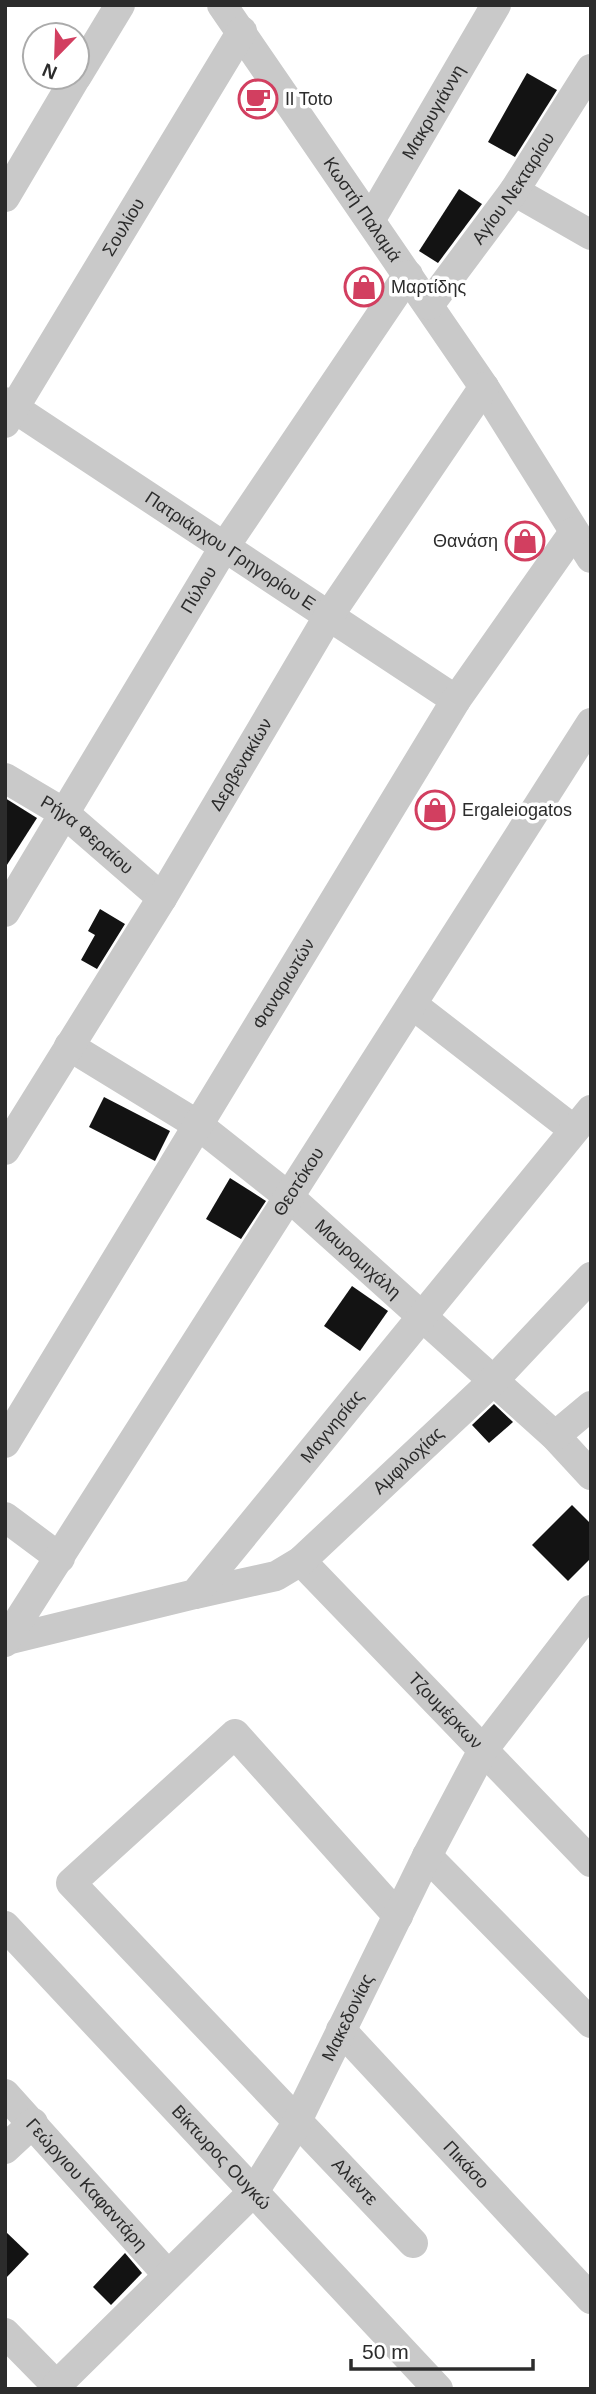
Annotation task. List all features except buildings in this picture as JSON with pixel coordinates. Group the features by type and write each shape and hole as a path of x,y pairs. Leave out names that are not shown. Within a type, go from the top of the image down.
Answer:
{"street":[{"path":"91,53 120,5"},
{"name":"Κωστή Παλαμά","path":"222,5 484,387 591,558"},
{"name":"Μακρυγιάννη","path":"371,219 496,5"},
{"name":"Σουλίου","path":"8,411 242,31"},
{"name":"Αγίου Νεκταρίου","path":"429,305 514,191 591,69"},
{"path":"5,197 68,91"},
{"path":"514,191 591,235"},
{"name":"Πύλου","path":"5,912 223,549 408,275"},
{"name":"Δερβενακίων","path":"5,1150 162,898 328,617 484,387"},
{"name":"Πατριάρχου Γρηγορίου Ε","path":"8,411 456,699"},
{"name":"Φαναριωτών","path":"5,1443 456,699 574,533"},
{"name":"Θεοτόκου","path":"6,1641 591,723"},
{"name":"Ρήγα Φεραίου","path":"5,778 64,813 162,898"},
{"path":"413,1005 582,1120"},
{"name":"Μαυρομιχάλη","path":"69,1046 198,1125 289,1197 555,1436 590,1471"},
{"name":"Μαγνησίας","path":"195,1594 582,1120"},
{"name":"Αμφιλοχίας","path":"195,1594 276,1576 301,1561 492,1382 591,1277"},
{"path":"555,1436 591,1406"},
{"path":"5,1517 60,1558"},
{"name":"Τζουμέρκων","path":"301,1561 591,1862"},
{"path":"6,1641 195,1594"},
{"name":"Μακεδονίας","path":"59,2387 255,2190 297,2122 427,1856 483,1750 591,1610"},
{"name":"Αλιέντε","path":"398,1916 235,1734 71,1884 412,2243"},
{"path":"427,1856 591,2023"},
{"name":"Βίκτωρος Ουγκώ","path":"5,1926 255,2190 438,2389"},
{"name":"Πικάσο","path":"341,2030 591,2299"},
{"name":"Γεώργιου Καφαντάρη","path":"5,2094 168,2275"},
{"path":"5,2149 33,2123"},
{"path":"5,2333 59,2387"}],"place":[{"name":"Il Toto","path":"258,99"},
{"name":"Μαρτίδης","path":"364,287"},
{"name":"Θανάση","path":"525,541"},
{"name":"Ergaleiogatos","path":"435,810"}]}
